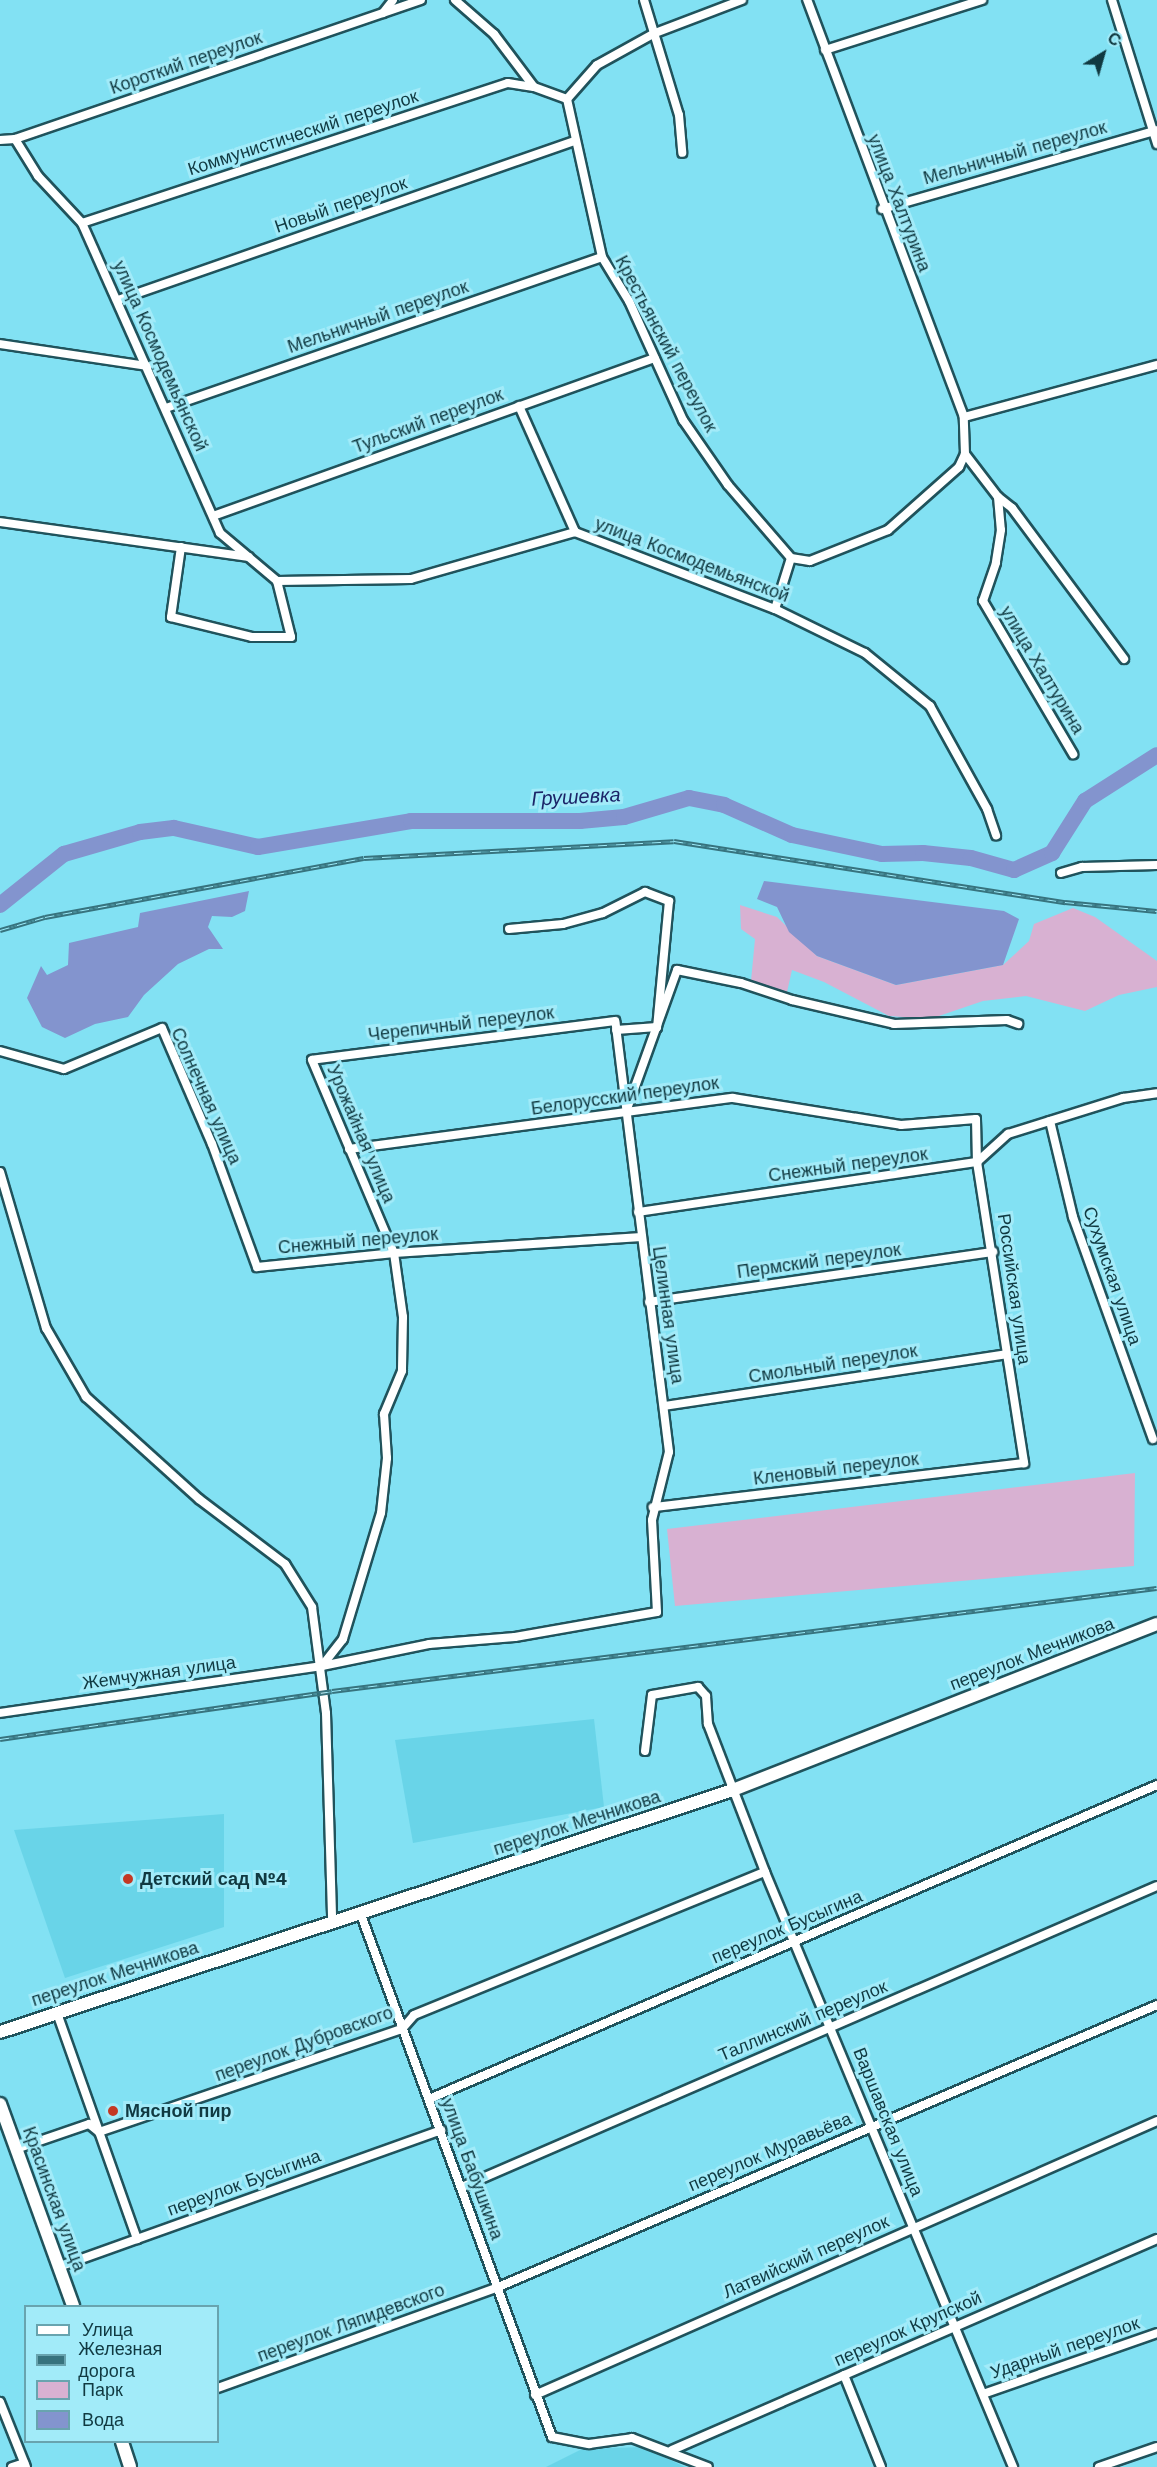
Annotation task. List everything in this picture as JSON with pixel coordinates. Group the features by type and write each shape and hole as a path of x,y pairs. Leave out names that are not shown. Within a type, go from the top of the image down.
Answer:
{"street":[{"path":"383,13 393,0"},
{"name":"Короткий переулок","path":"0,140 15,139 421,0"},
{"path":"455,0 494,34 534,87 567,99 597,65 655,33 742,0"},
{"path":"644,0 679,115 682,153"},
{"name":"улица Халтурина","path":"807,0 882,209 964,417"},
{"path":"825,50 982,0"},
{"path":"1112,0 1155,131 1157,144"},
{"name":"Коммунистический переулок","path":"82,223 508,83 534,87"},
{"name":"Крестьянский переулок","path":"567,99 602,257 628,301 683,420 728,486 791,558"},
{"name":"Мельничный переулок","path":"882,209 1155,131"},
{"name":"улица Космодемьянской","path":"15,139 38,177 82,223 220,533 277,580 411,579 575,532 775,609 866,653 930,706 987,809 996,835"},
{"name":"Новый переулок","path":"118,300 575,141"},
{"name":"Мельничный переулок","path":"166,408 602,257"},
{"path":"0,344 147,366"},
{"name":"Тульский переулок","path":"213,516 655,357"},
{"path":"775,609 791,558 810,561 888,530 959,467 965,454 964,417 1157,365"},
{"path":"519,406 575,532"},
{"path":"965,454 998,497 1012,508 1124,659"},
{"name":"улица Халтурина","path":"998,497 1001,530 996,563 982,601 1073,754"},
{"path":"0,522 249,557"},
{"path":"181,547 171,617 252,637 291,637 277,580"},
{"path":"1061,873 1082,867 1157,865"},
{"path":"509,929 563,924 603,913 645,892 669,901 657,1027"},
{"path":"626,1113 678,970 741,982 792,1000 894,1024 1007,1020 1018,1024"},
{"name":"Черепичный переулок","path":"312,1060 615,1026 657,1027"},
{"name":"Целинная улица","path":"322,1665 429,1644 515,1637 657,1612 653,1507 669,1452 615,1026"},
{"name":"Солнечная улица","path":"0,1051 64,1069 162,1028 212,1144 257,1268"},
{"name":"Урожайная улица","path":"312,1060 394,1253 403,1317 402,1371 384,1414 387,1458 381,1513 343,1639 322,1665"},
{"path":"977,1162 1008,1134 1123,1098 1157,1093"},
{"name":"Белорусский переулок","path":"348,1149 733,1098 901,1125 976,1119"},
{"name":"Российская улица","path":"976,1119 977,1162 993,1252 1023,1463"},
{"name":"Сухумская улица","path":"1050,1121 1073,1217 1152,1439"},
{"name":"Снежный переулок","path":"638,1212 977,1162"},
{"path":"0,1172 45,1328 86,1397 199,1499 285,1564 312,1607 322,1665 332,1921"},
{"name":"Снежный переулок","path":"257,1268 394,1253 641,1237"},
{"name":"Пермский переулок","path":"649,1302 993,1252"},
{"name":"Смольный переулок","path":"664,1406 1007,1354"},
{"name":"Кленовый переулок","path":"653,1507 1023,1463"},
{"name":"переулок Мечникова","path":"0,2032 733,1790 1157,1624"},
{"name":"Жемчужная улица","path":"0,1713 322,1665"},
{"name":"Варшавская улица","path":"645,1751 652,1695 698,1687 706,1695 708,1724 765,1872 1013,2467"},
{"name":"переулок Бусыгина","path":"429,2098 1157,1785"},
{"name":"переулок Дубровского","path":"16,2149 89,2124 99,2132 402,2029 414,2014 765,1872"},
{"name":"Таллинский переулок","path":"462,2187 1157,1886"},
{"name":"улица Бабушкина","path":"360,1912 552,2437 589,2444 632,2438 672,2450"},
{"name":"переулок Муравьёва","path":"496,2288 1157,2006"},
{"path":"57,2013 137,2239"},
{"name":"Красинская улица","path":"0,2104 72,2305"},
{"name":"Латвийский переулок","path":"535,2395 1157,2121"},
{"name":"переулок Бусыгина","path":"59,2267 441,2130"},
{"name":"переулок Крупской","path":"672,2450 1157,2239"},
{"name":"переулок Ляпидевского","path":"219,2388 496,2288"},
{"name":"Ударный переулок","path":"983,2394 1157,2333"},
{"path":"844,2375 881,2467"},
{"path":"0,2402 25,2465 12,2467"},
{"path":"122,2443 130,2467"},
{"path":"1099,2467 1157,2447"},
{"path":"672,2450 708,2467"}],"shaded area":[{"path":"594,1719 604,1807 413,1843 395,1740"},
{"name":"Детский сад №4","path":"224,1814 224,1927 65,1978 14,1830"},
{"path":"643,2447 685,2467 546,2467 582,2449"}],"green space":[{"path":"740,905 777,917 817,956 896,985 1003,965 1029,941 1034,924 1073,908 1095,917 1157,961 1157,987 1119,995 1085,1011 1026,996 983,1001 930,1019 889,1016 824,982 792,970 787,992 751,981 755,939 741,929"},
{"path":"1135,1473 1134,1566 675,1606 667,1529"}],"water":[{"path":"764,881 1004,911 1019,919 1003,965 896,985 817,956 789,932 777,907 757,899"},
{"path":"249,891 245,911 232,917 212,916 208,927 223,949 209,949 178,964 144,995 128,1017 95,1024 65,1038 42,1027 27,998 41,966 47,975 68,965 69,943 138,927 140,913"}],"waterway":[{"name":"Грушевка","path":"0,905 64,854 140,832 174,828 258,847 411,821 580,821 624,817 689,798 724,805 792,835 882,854 923,853 971,858 1014,870 1052,853 1085,801 1157,755"}],"railway":[{"path":"0,930 45,917 364,858 674,841 1065,902 1157,911"},
{"path":"0,1739 332,1691 1157,1588"}],"place":[{"name":"Детский сад №4","path":"128,1879"},
{"name":"Мясной пир","path":"113,2111"}]}
